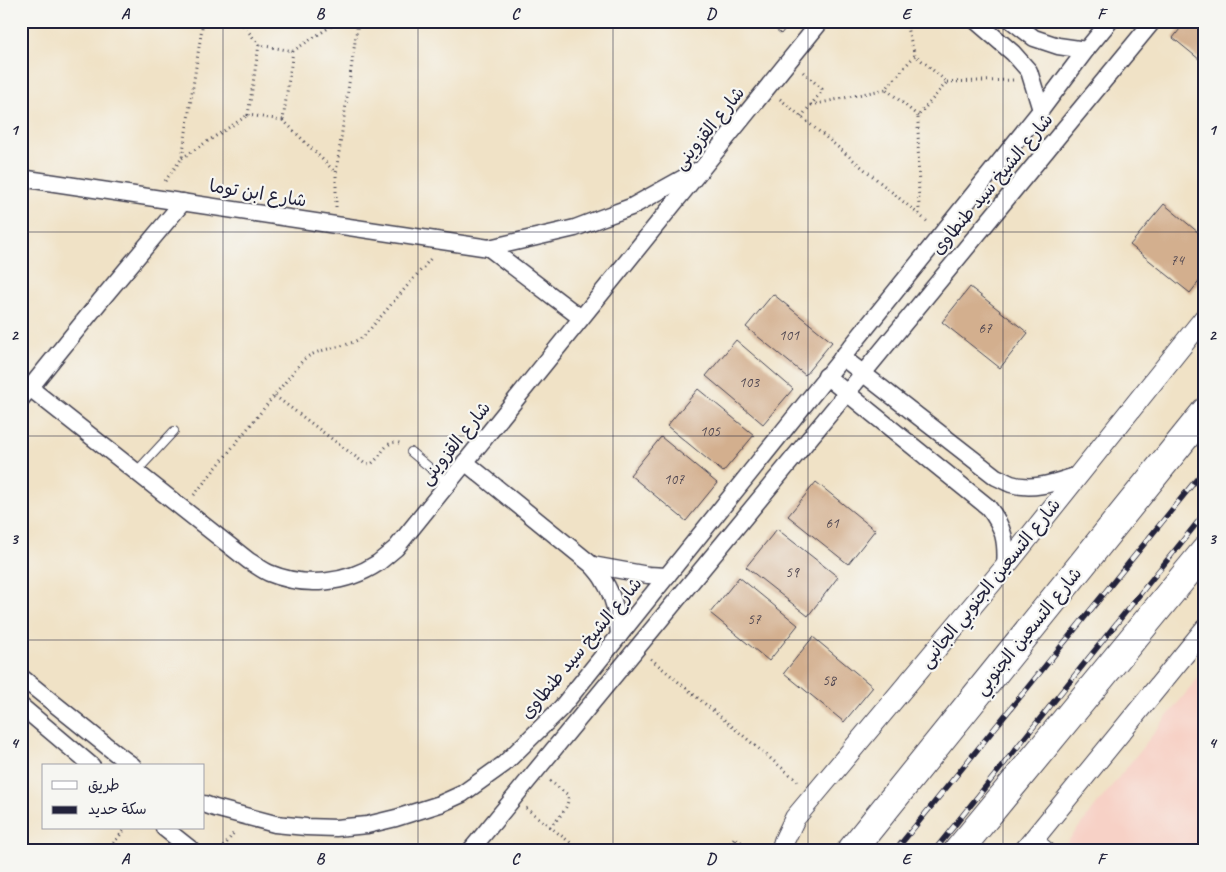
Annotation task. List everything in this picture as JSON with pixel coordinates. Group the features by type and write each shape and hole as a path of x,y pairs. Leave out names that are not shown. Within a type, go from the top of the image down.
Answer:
{"highway":[{"name":"شارع التسعين الجنوبي","path":"851,851 1205,412"},
{"path":"958,851 1205,551"}],"street":[{"name":"شارع القزوينى","path":"25,394 136,472 249,561 269,572 290,580 313,582 336,580 358,573 378,563 396,548 821,21"},
{"path":"976,21 1029,71 1041,110"},
{"name":"شارع الشيخ سيد طنطاوى","path":"205,804 275,824 306,828 367,825 440,804 462,794 504,764 561,708 1041,110 1110,21"},
{"name":"شارع الشيخ سيد طنطاوى","path":"470,851 1153,21"},
{"path":"1000,42 1013,22 1034,38 1064,47 1086,50"},
{"name":"شارع ابن توما","path":"21,178 489,248 574,228 631,207 703,167"},
{"path":"25,394 183,202"},
{"name":"شارع ابن توما","path":"489,248 581,318"},
{"name":"شارع التسعين الجنوبي الجانبى","path":"782,851 784,841 795,818 1005,567 1205,317"},
{"path":"842,356 996,477 1010,483 1040,486 1078,475"},
{"path":"826,376 988,507 996,516 1004,534 1005,567"},
{"path":"465,462 592,565 605,582 613,602 619,636"},
{"path":"592,565 648,575 667,576"},
{"path":"1030,843 1205,630"},
{"path":"21,677 113,761"},
{"path":"21,706 90,764"},
{"path":"561,708 577,721"},
{"path":"167,830 193,851"}],"lane":[{"path":"136,472 174,431"},
{"path":"411,452 448,483"},
{"path":"1030,843 1054,851"}],"path":[{"path":"182,158 203,21"},
{"path":"240,21 259,46 293,51 338,21"},
{"path":"336,226 336,173 358,21"},
{"path":"905,21 915,55 947,82 1032,80"},
{"path":"248,115 259,46"},
{"path":"283,120 293,51"},
{"path":"810,106 886,89 915,55"},
{"path":"789,61 822,89 801,116"},
{"path":"919,216 918,116 947,82"},
{"path":"767,88 941,233"},
{"path":"886,89 918,116"},
{"path":"152,198 182,158 248,115 283,120 336,173"},
{"path":"182,508 303,360 311,354 357,341 365,335 445,242"},
{"path":"275,396 364,462 371,464 377,460 388,445 393,442 400,442 411,452"},
{"path":"638,647 814,795"},
{"path":"536,770 568,795 569,801 566,807 550,827"},
{"path":"513,798 581,851"},
{"path":"107,851 124,830"},
{"path":"724,851 734,838 751,851"}],"shaded area":[{"path":"1205,669 1205,851 1060,851"}],"building":[{"path":"766,21 791,21 781,34"},
{"path":"1186,21 1205,21 1205,64 1173,38"},
{"path":"1164,204 1205,238 1205,274 1190,293 1130,245"},
{"path":"970,287 1028,333 1000,368 942,322"},
{"path":"773,294 832,342 805,375 746,327"},
{"path":"736,340 793,389 763,424 706,376"},
{"path":"698,389 754,435 723,472 667,426"},
{"path":"661,437 717,483 686,521 630,475"},
{"path":"816,482 875,530 848,564 788,516"},
{"path":"777,529 838,577 808,616 746,567"},
{"path":"739,577 798,625 769,661 710,613"},
{"path":"813,637 873,687 844,722 784,673"}],"railway":[{"path":"895,851 1205,469"},
{"path":"934,851 1205,513"}]}
